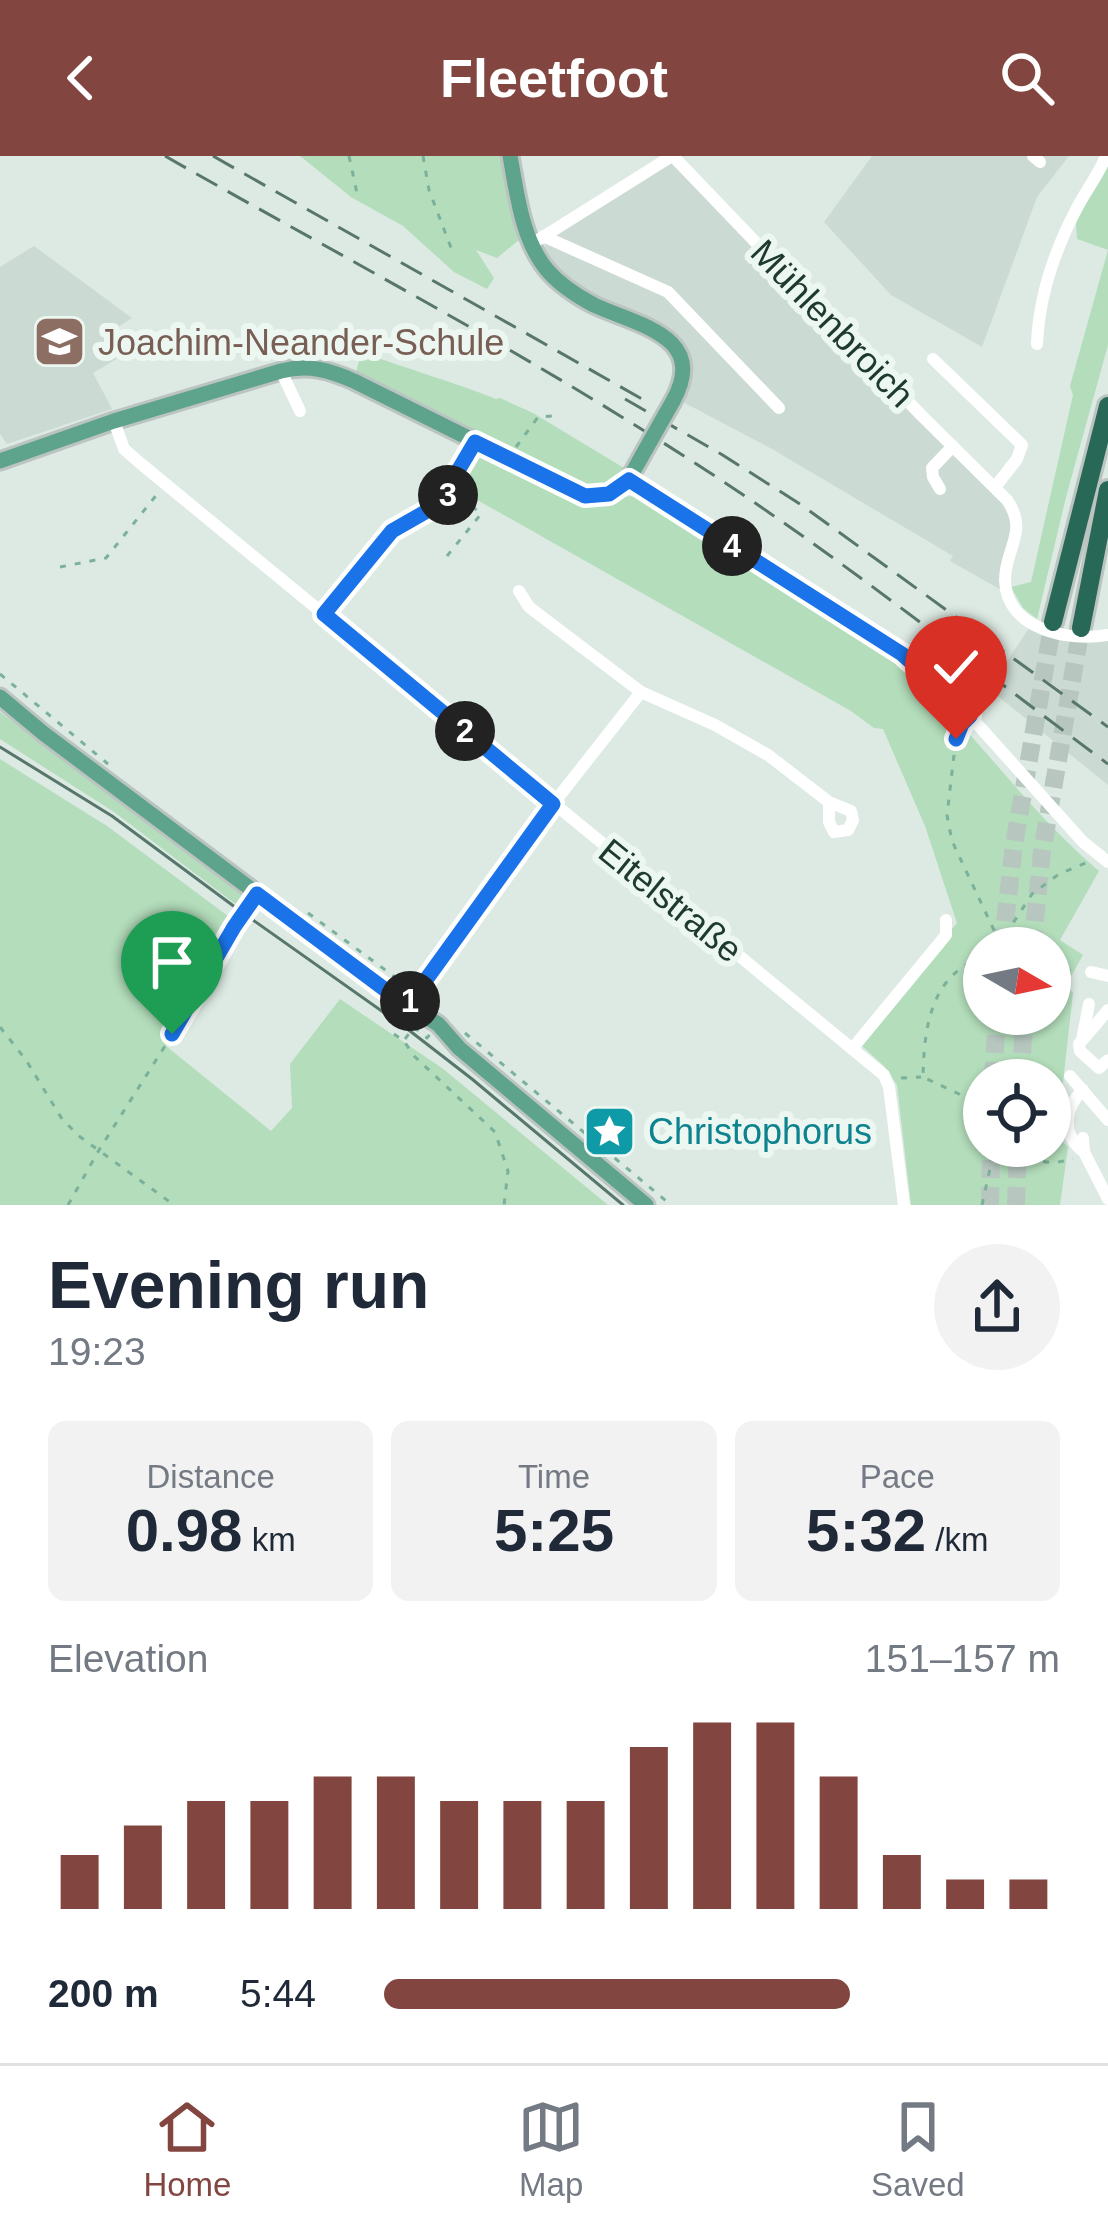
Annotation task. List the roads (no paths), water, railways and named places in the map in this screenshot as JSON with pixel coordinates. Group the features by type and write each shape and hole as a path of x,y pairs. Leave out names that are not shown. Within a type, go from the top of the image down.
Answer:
{"highway":[{"path":"1053,622 1108,406"},
{"path":"1081,628 1108,490"}],"main road":[{"path":"1,460 281,370 303,367 334,372 585,496 609,494 629,480 681,387 683,368 668,338 596,306 566,288 543,264 510,156"},
{"path":"0,697 407,1006 435,1035 459,1048 646,1205"}],"street":[{"path":"537,240 672,156"},
{"name":"Mühlenbroich","path":"672,156 996,486 1013,509 1017,524 1006,584 1016,610 1035,626 1068,636 1108,635"},
{"path":"1037,344 1038,317 1052,267 1106,156"},
{"path":"537,240 668,292 779,408"},
{"name":"Mühlenbroich","path":"933,359 1022,445 1017,460 996,486"},
{"path":"281,370 300,411"},
{"name":"Eitelstraße","path":"114,422 124,449 887,1079 904,1205"},
{"path":"449,489 475,442"},
{"path":"940,489 932,468 953,446"},
{"path":"629,480 902,654 970,716 1102,858"},
{"path":"520,591 529,607 641,692 768,754 829,802"},
{"path":"407,1006 553,804 641,692"},
{"path":"172,1034 257,894"},
{"path":"852,1048 946,935 946,920"},
{"path":"1091,972 1108,976"},
{"path":"1089,1004 1080,1051 1099,1068 1108,1060"},
{"path":"1082,1041 1108,1010"},
{"path":"1071,1077 1108,1120"},
{"path":"1083,1090 1070,1103 1067,1131 1076,1145 1084,1145 1108,1199"}],"tunnel":[{"path":"1004,927 1053,622"},
{"path":"1034,927 1042,852 1081,628"},
{"path":"994,1059 996,1035"},
{"path":"1022,1059 1023,1035"},
{"path":"990,1205 991,1167"},
{"path":"1016,1205 1017,1167"}],"tram line":[{"path":"0,747 112,816 410,1031 623,1205"}],"railway":[{"path":"165,156 493,341 687,458 848,569 1108,764"},
{"path":"213,156 642,399"},
{"path":"625,399 800,504 1108,727"}],"place":[{"name":"Joachim-Neander-Schule","path":"59,342"},
{"name":"Christophorus","path":"609,1131"}]}
